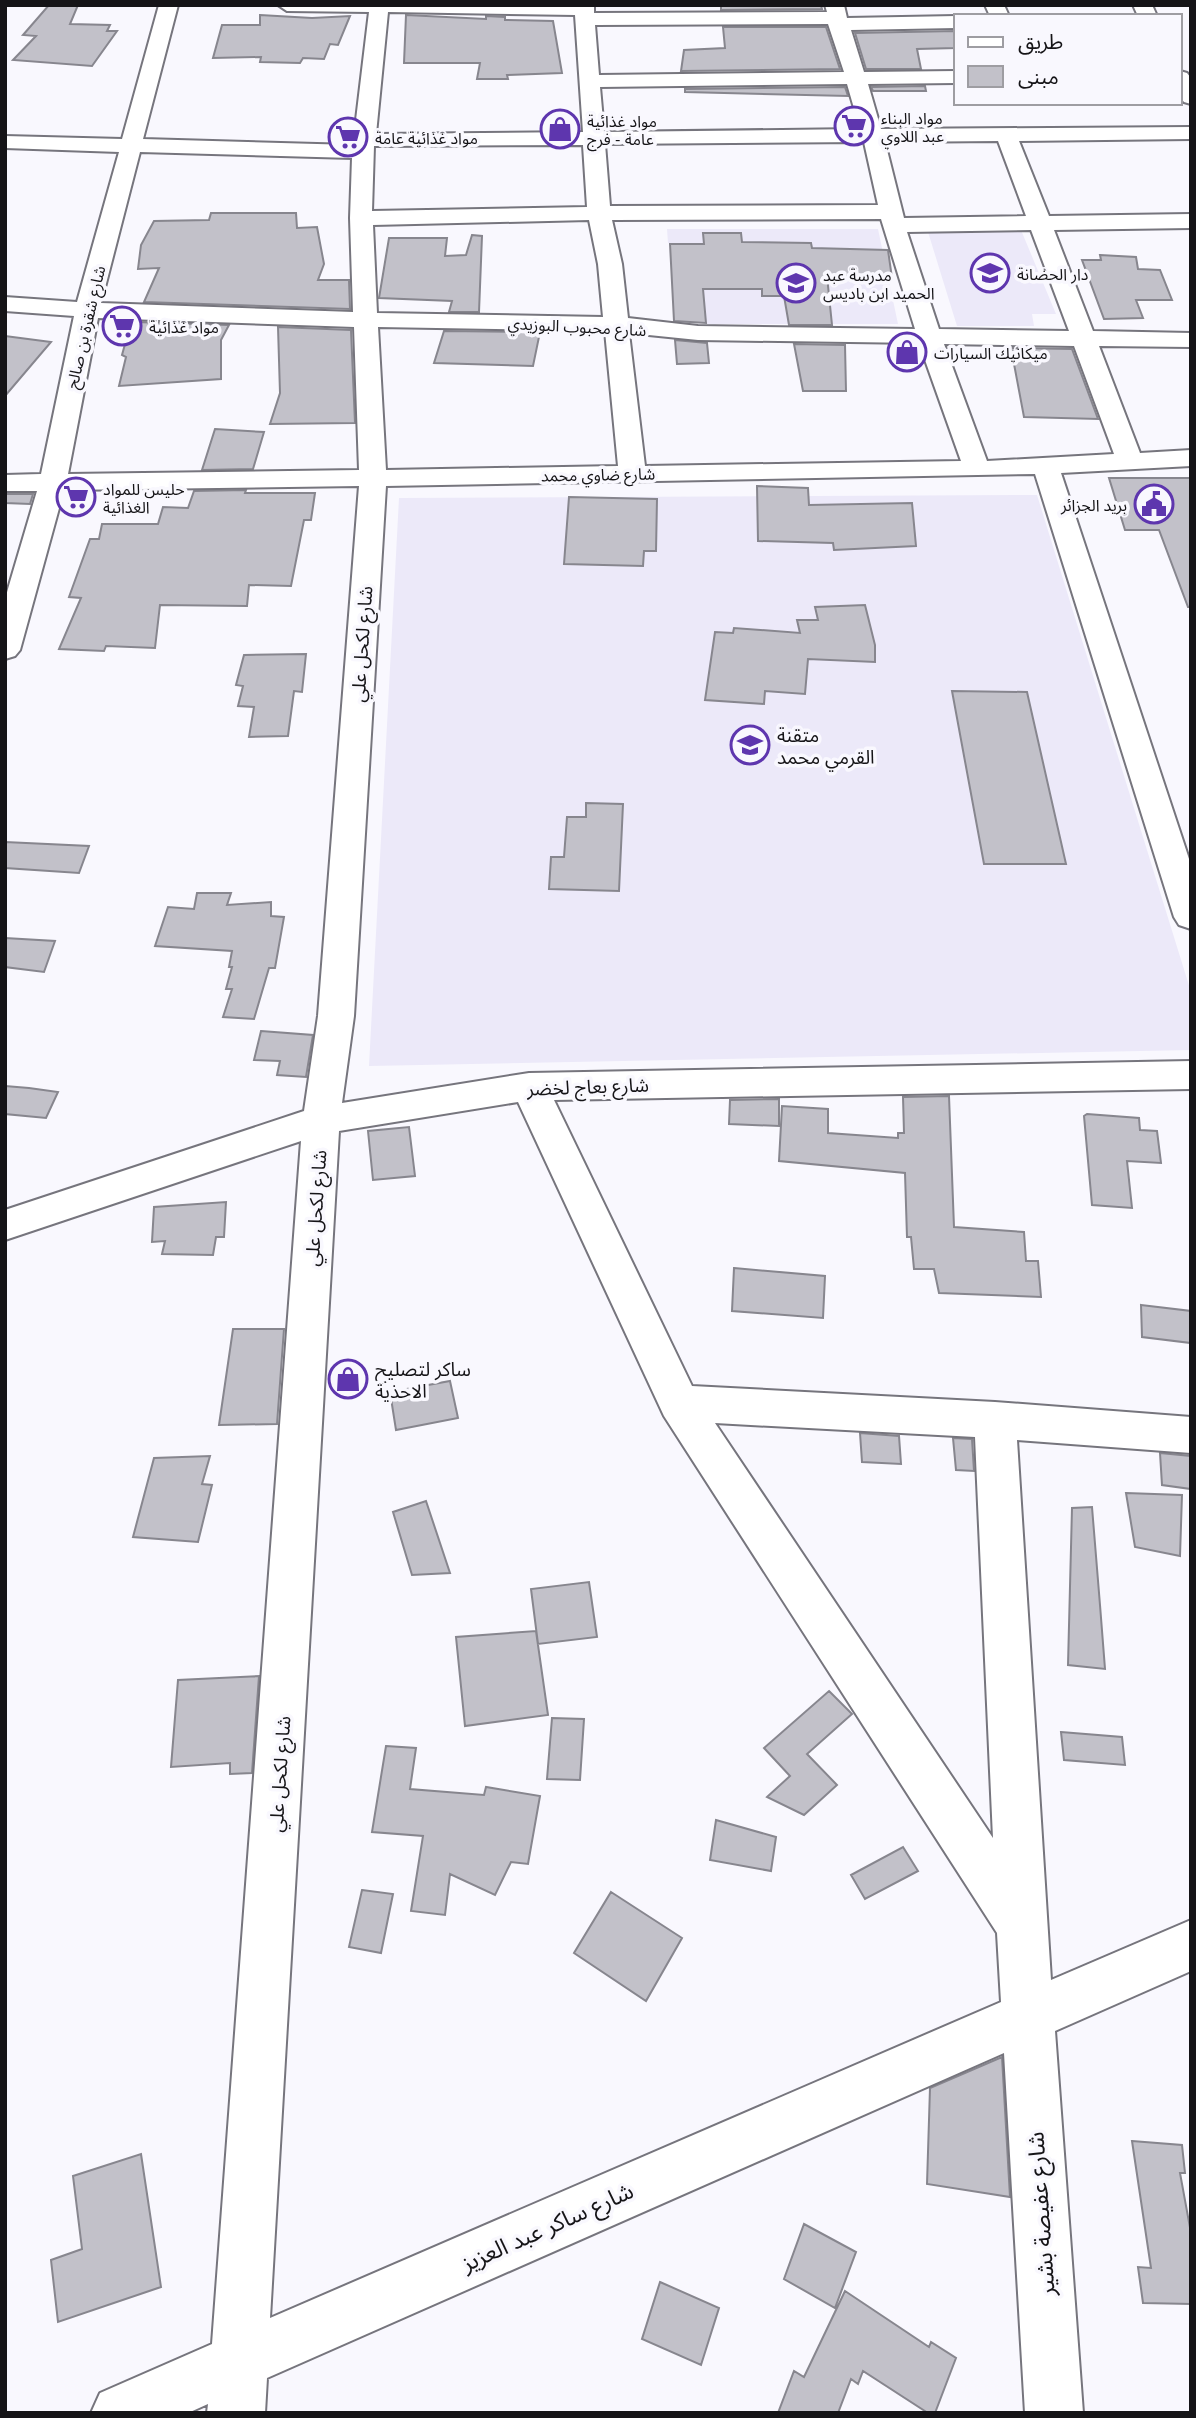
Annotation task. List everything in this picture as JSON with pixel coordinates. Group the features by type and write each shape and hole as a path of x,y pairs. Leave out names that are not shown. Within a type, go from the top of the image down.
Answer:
{"street":[{"name":"شارع شقرة بن صالح","path":"5,650 53,483 86,310 169,5"},
{"path":"287,5 696,12 954,22"},
{"name":"شارع لكحل علي","path":"236,2413 242,2359 321,1120 336,1016 373,478 361,218 364,146 379,6"},
{"path":"584,11 599,213 610,264 632,474"},
{"path":"836,16 873,137 892,219 929,336 977,469"},
{"path":"589,80 954,77"},
{"path":"1182,81 1191,97"},
{"path":"5,142 130,146 364,146 595,138 1191,133"},
{"path":"1007,136 1130,461"},
{"path":"361,218 599,213 1040,223 1191,220"},
{"name":"شارع محبوب البوزيدي","path":"5,304 86,310 365,320 615,324 676,332 1191,340"},
{"name":"شارع ضاوي محمد","path":"5,483 977,469 1191,458"},
{"path":"1045,466 1191,917"},
{"name":"شارع بعاج لخضر","path":"5,1225 321,1120 529,1087 1191,1075"},
{"path":"529,1087 679,1403 1022,1925"},
{"path":"679,1403 995,1420 1191,1435"},
{"name":"شارع عفيصة بشير","path":"995,1420 1050,2406"},
{"name":"شارع ساكر عبد العزيز","path":"120,2413 1191,1945"}],"shaded area":[{"name":"مدرسة عبد الحميد ابن باديس","path":"667,229 878,229 898,324 705,324 698,243 668,243"},
{"name":"دار الحضانة","path":"1021,230 1056,314 1032,314 1034,326 957,326 928,232"},
{"name":"متقنة القرمي محمد","path":"1037,495 1191,992 1191,1050 369,1066 399,498"}],"building":[{"path":"49,5 78,5 70,24 110,25 107,31 117,31 92,66 13,60 36,36 23,35"},
{"path":"721,5 821,5 822,9 721,10"},
{"path":"260,15 312,18 350,16 338,45 330,44 324,59 303,58 300,63 260,62 261,57 213,58 222,25 260,25"},
{"path":"406,15 486,19 486,16 505,17 505,20 553,21 562,73 507,75 508,79 477,79 480,63 404,63"},
{"path":"723,27 826,27 840,69 681,71 684,50 725,48"},
{"path":"954,31 954,48 917,49 921,69 866,69 855,33"},
{"path":"925,86 926,91 873,91 871,87"},
{"path":"845,87 848,96 685,92 685,89"},
{"path":"211,213 296,213 297,228 317,227 324,264 318,280 349,280 350,309 144,302 159,268 138,269 141,245 154,221 209,220"},
{"path":"703,233 741,233 742,242 811,243 812,248 888,250 892,278 827,276 832,325 789,325 784,296 762,296 762,289 703,289 706,323 674,321 670,244 704,244"},
{"path":"472,235 482,236 479,312 449,312 452,301 379,298 389,238 447,238 445,256 466,255"},
{"path":"1100,255 1136,257 1138,269 1160,270 1172,300 1136,300 1143,318 1104,319 1082,260 1101,260"},
{"path":"135,322 229,325 221,340 221,379 119,386 126,357 122,355 130,326"},
{"path":"278,327 351,330 355,423 270,424 280,393"},
{"path":"444,331 540,332 533,366 434,363"},
{"path":"5,336 51,342 5,396"},
{"path":"675,340 707,343 709,363 677,364"},
{"path":"794,344 845,345 846,391 803,391"},
{"path":"1011,348 1072,349 1098,419 1024,417"},
{"path":"215,429 264,432 253,469 202,470"},
{"name":"بريد الجزائر","path":"1109,478 1191,478 1191,607 1188,607 1159,530 1125,530"},
{"path":"757,486 808,488 809,505 912,503 916,546 834,550 833,543 758,541"},
{"path":"246,490 245,493 315,493 311,520 304,520 291,586 249,585 247,606 160,605 155,648 106,646 104,651 59,649 81,598 69,597 90,539 99,539 102,524 158,524 163,507 188,508 194,491"},
{"path":"5,494 33,494 30,504 5,503"},
{"path":"569,497 657,499 656,551 644,551 643,566 564,564"},
{"path":"865,605 875,645 875,662 808,659 805,694 765,691 764,704 705,700 715,632 733,633 734,628 800,633 797,620 818,620 815,607"},
{"path":"306,654 302,692 294,691 288,736 249,737 254,707 238,706 243,686 236,685 244,655"},
{"path":"952,691 1027,692 1066,864 984,864"},
{"path":"586,803 623,804 619,891 549,889 551,857 564,857 567,817 586,817"},
{"path":"5,842 89,846 79,873 5,868"},
{"path":"197,893 231,893 227,905 271,902 271,916 284,917 275,968 269,968 254,1019 223,1017 232,989 226,989 232,967 229,967 232,951 155,946 168,907 194,909"},
{"path":"5,938 55,941 44,972 5,967"},
{"path":"261,1031 313,1035 306,1077 277,1075 280,1061 254,1060"},
{"path":"5,1086 58,1092 46,1118 5,1114"},
{"path":"949,1096 954,1227 1024,1232 1026,1261 1038,1261 1041,1297 939,1293 934,1269 914,1269 911,1237 907,1237 905,1173 779,1161 782,1106 828,1109 828,1133 898,1138 898,1133 904,1133 903,1097"},
{"path":"779,1099 779,1126 729,1124 730,1100"},
{"path":"1087,1114 1139,1118 1140,1130 1157,1131 1161,1163 1127,1161 1132,1208 1092,1205 1084,1116"},
{"path":"409,1127 415,1176 373,1180 368,1131"},
{"path":"226,1202 224,1237 216,1237 213,1255 162,1254 165,1241 152,1242 154,1207"},
{"path":"734,1268 825,1276 823,1318 732,1311"},
{"path":"1141,1305 1191,1311 1191,1343 1142,1337"},
{"path":"233,1329 284,1329 277,1424 219,1425"},
{"path":"450,1381 458,1418 396,1430 390,1392"},
{"path":"860,1433 899,1436 901,1464 862,1462"},
{"path":"953,1438 972,1439 974,1471 956,1470"},
{"path":"1160,1453 1191,1456 1191,1489 1162,1485"},
{"path":"210,1456 202,1484 212,1485 198,1542 133,1537 154,1458"},
{"path":"1126,1493 1182,1495 1180,1556 1135,1547"},
{"path":"426,1501 450,1573 412,1575 393,1512"},
{"path":"1092,1507 1105,1669 1068,1665 1072,1508"},
{"path":"589,1582 597,1637 538,1644 531,1589"},
{"path":"536,1631 548,1715 465,1726 456,1637"},
{"path":"259,1676 252,1773 230,1774 230,1763 171,1767 178,1680"},
{"path":"829,1691 852,1714 807,1754 837,1785 804,1815 767,1797 790,1776 764,1748"},
{"path":"552,1718 584,1719 580,1780 547,1779"},
{"path":"1061,1732 1122,1737 1125,1765 1064,1760"},
{"path":"386,1746 416,1748 410,1789 484,1795 486,1787 540,1796 528,1864 511,1862 495,1895 450,1874 445,1915 411,1911 423,1836 372,1832"},
{"path":"716,1820 776,1837 771,1871 710,1860"},
{"path":"903,1847 918,1871 865,1899 851,1875"},
{"path":"362,1890 393,1894 381,1953 349,1947"},
{"path":"611,1892 682,1938 646,2001 574,1953"},
{"path":"1002,2057 1010,2197 927,2184 930,2088"},
{"path":"1132,2141 1182,2145 1185,2173 1180,2173 1191,2233 1191,2304 1143,2303 1138,2267 1151,2268"},
{"path":"141,2154 161,2287 58,2322 51,2260 82,2249 73,2176"},
{"path":"804,2224 856,2252 835,2308 784,2279"},
{"path":"660,2282 719,2308 701,2365 642,2339"},
{"path":"845,2291 929,2347 931,2342 956,2358 935,2413 928,2413 863,2371 858,2384 851,2379 838,2413 778,2413 794,2371 804,2377"}],"place":[{"name":"مواد البناء عبد اللاوي","path":"854,126"},
{"name":"مواد غذائية عامة - فرج","path":"560,129"},
{"name":"مواد غذائية عامة","path":"348,137"},
{"name":"دار الحضانة","path":"990,273"},
{"name":"مدرسة عبد الحميد ابن باديس","path":"796,283"},
{"name":"مواد غذائية","path":"122,326"},
{"name":"ميكانيك السيارات","path":"907,352"},
{"name":"حليس للمواد الغذائية","path":"76,497"},
{"name":"بريد الجزائر","path":"1154,504"},
{"name":"متقنة القرمي محمد","path":"750,745"},
{"name":"ساكر لتصليح الاحذية","path":"348,1379"}]}
